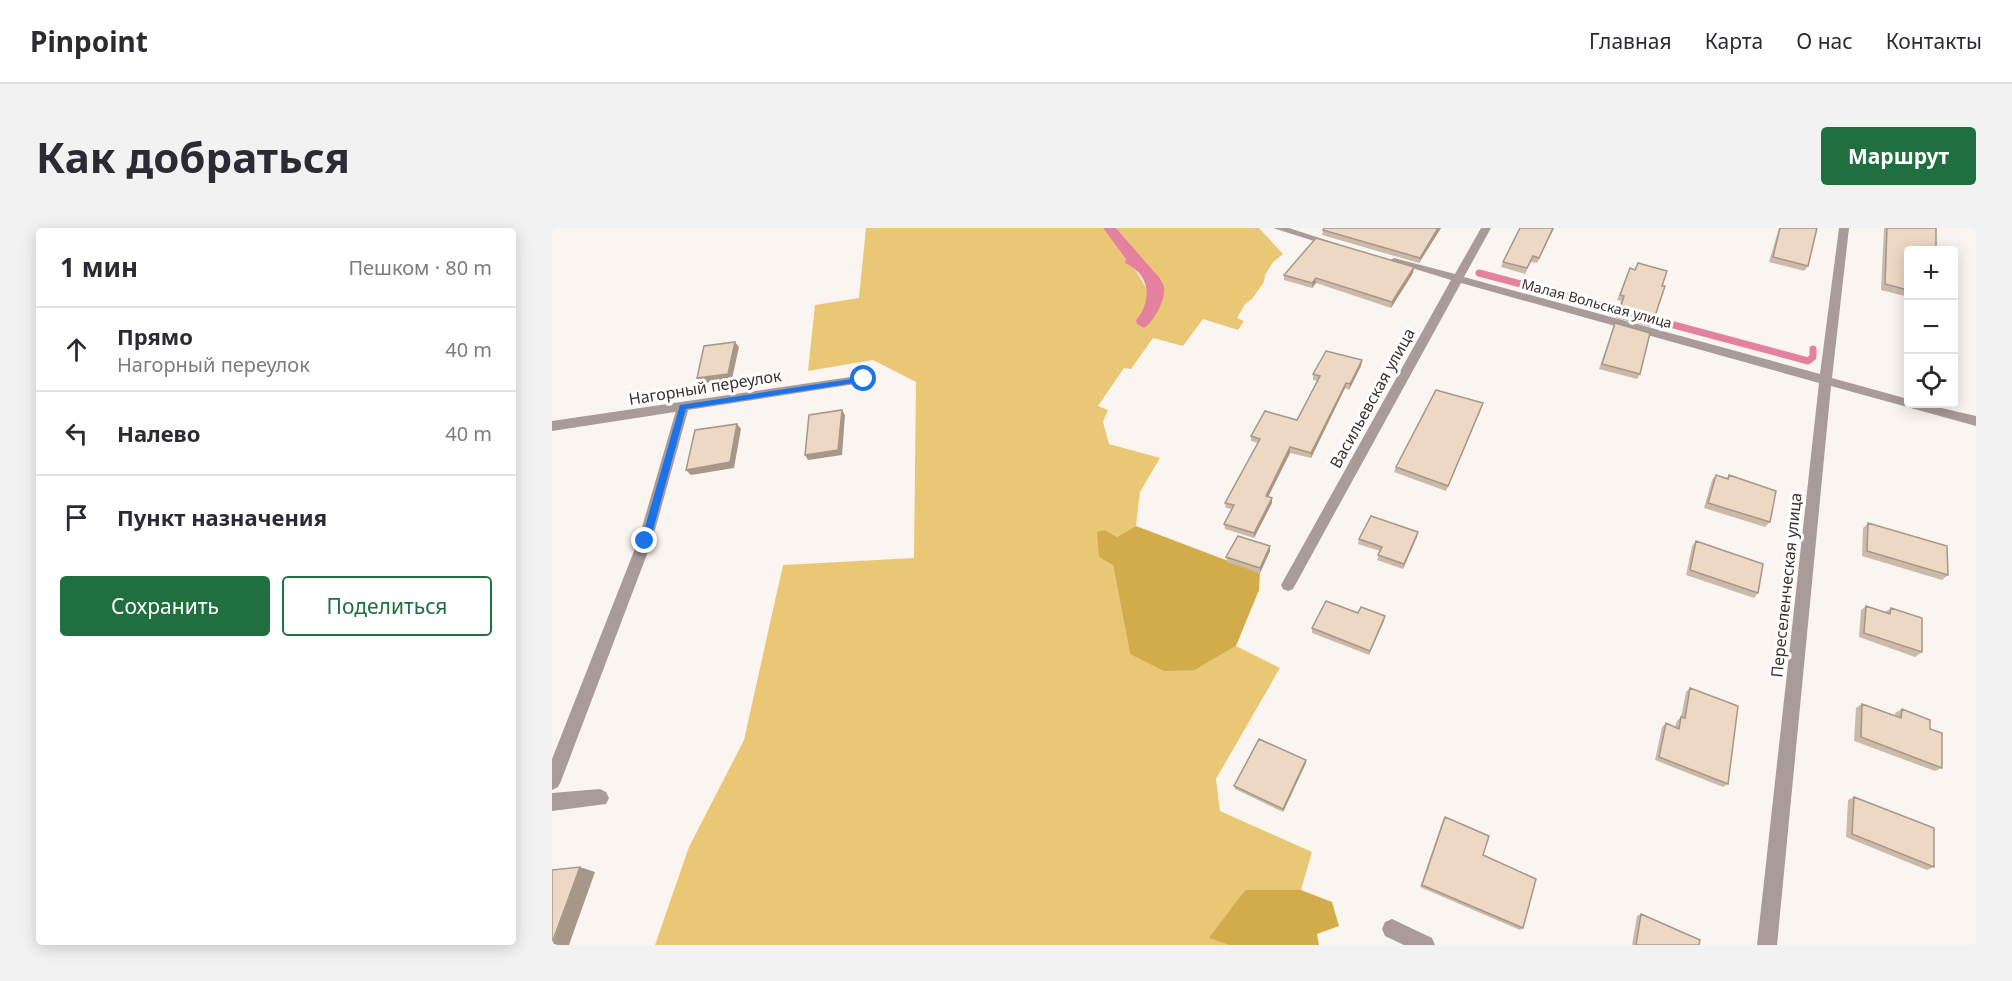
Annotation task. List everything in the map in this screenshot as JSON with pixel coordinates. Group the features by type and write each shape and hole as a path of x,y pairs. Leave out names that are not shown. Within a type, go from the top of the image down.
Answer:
{"street":[{"path":"1278,228 1345,247"},
{"name":"Васильевская улица","path":"1288,585 1486,228"},
{"name":"Переселенческая улица","path":"1767,945 1844,228"},
{"name":"Малая Вольская улица","path":"1378,257 1904,402"},
{"name":"Нагорный переулок","path":"552,426 864,379"},
{"path":"552,781 645,541 683,407"},
{"name":"Малая Вольская улица","path":"1928,408 1976,421"},
{"path":"552,802 600,798"},
{"path":"1392,929 1425,945"}],"shaded area":[{"path":"866,228 1103,228 1129,261 1146,289 1147,302 1143,312 1136,320 1144,328 1159,277 1116,228 1259,228 1283,254 1273,262 1265,275 1264,282 1252,299 1245,304 1237,318 1244,321 1238,330 1203,319 1183,346 1153,338 1131,369 1124,368 1098,406 1108,410 1103,422 1109,444 1160,458 1140,492 1136,526 1117,537 1105,530 1097,533 1113,565 1130,654 1195,670 1236,646 1280,668 1216,779 1220,811 1312,852 1301,890 1245,890 1210,938 1229,945 655,945 689,847 744,740 783,565 914,558 916,382 873,360 808,371 815,305 859,298"},
{"path":"1103,228 1116,228 1163,284 1161,304 1152,321 1144,328 1137,324 1136,320 1147,296 1144,281 1140,274 1125,263 1126,259"},
{"path":"1136,526 1260,573 1259,590 1236,646 1195,670 1164,671 1130,654 1113,565 1099,557 1097,532 1105,530 1117,537"},
{"path":"1245,890 1301,890 1332,902 1339,926 1317,934 1319,945 1229,945 1209,938"}],"building":[{"path":"1324,228 1438,228 1420,258 1323,230"},
{"path":"1520,228 1553,228 1539,258 1533,256 1527,268 1503,262"},
{"path":"1780,228 1817,228 1808,266 1773,257"},
{"path":"1887,228 1936,228 1936,246 1904,246 1904,289 1885,284"},
{"path":"1316,238 1414,267 1392,302 1316,278 1312,283 1284,275"},
{"path":"1638,263 1667,271 1662,286 1665,286 1653,322 1619,312 1624,296 1620,295 1630,268 1635,270"},
{"path":"1615,323 1650,333 1640,374 1602,364"},
{"path":"735,342 728,374 697,378 704,346"},
{"path":"1326,351 1362,360 1350,384 1346,383 1311,453 1290,447 1266,496 1272,498 1254,533 1224,524 1234,505 1225,503 1260,439 1251,436 1265,411 1297,420 1320,376 1313,374"},
{"path":"1436,390 1483,403 1448,486 1396,467"},
{"path":"842,410 838,450 805,455 809,415"},
{"path":"737,424 730,462 686,470 695,430"},
{"path":"1716,475 1728,479 1729,475 1776,491 1770,522 1708,503"},
{"path":"1371,516 1418,532 1404,564 1378,555 1382,547 1359,539"},
{"path":"1868,523 1947,546 1948,575 1867,551"},
{"path":"1238,536 1270,546 1260,568 1226,557"},
{"path":"1696,541 1763,564 1758,593 1690,570"},
{"path":"1326,601 1358,613 1361,607 1385,616 1370,651 1312,628"},
{"path":"1866,606 1890,614 1891,608 1922,618 1922,652 1864,633"},
{"path":"1690,688 1738,706 1728,784 1659,757 1666,723 1679,729 1681,717 1685,718"},
{"path":"1862,704 1901,718 1902,709 1930,720 1930,729 1942,733 1942,768 1861,737"},
{"path":"1259,739 1306,760 1283,809 1234,786"},
{"path":"1854,797 1934,828 1934,867 1852,834"},
{"path":"1445,817 1489,836 1483,855 1536,879 1523,928 1422,885"},
{"path":"580,867 552,943 552,870"},
{"path":"1641,914 1700,940 1699,945 1636,945"}],"waterway":[{"path":"1479,273 1631,313"},
{"path":"1644,317 1808,361 1813,357 1813,349"}],"route":[{"path":"645,541 683,407 864,379"}]}
